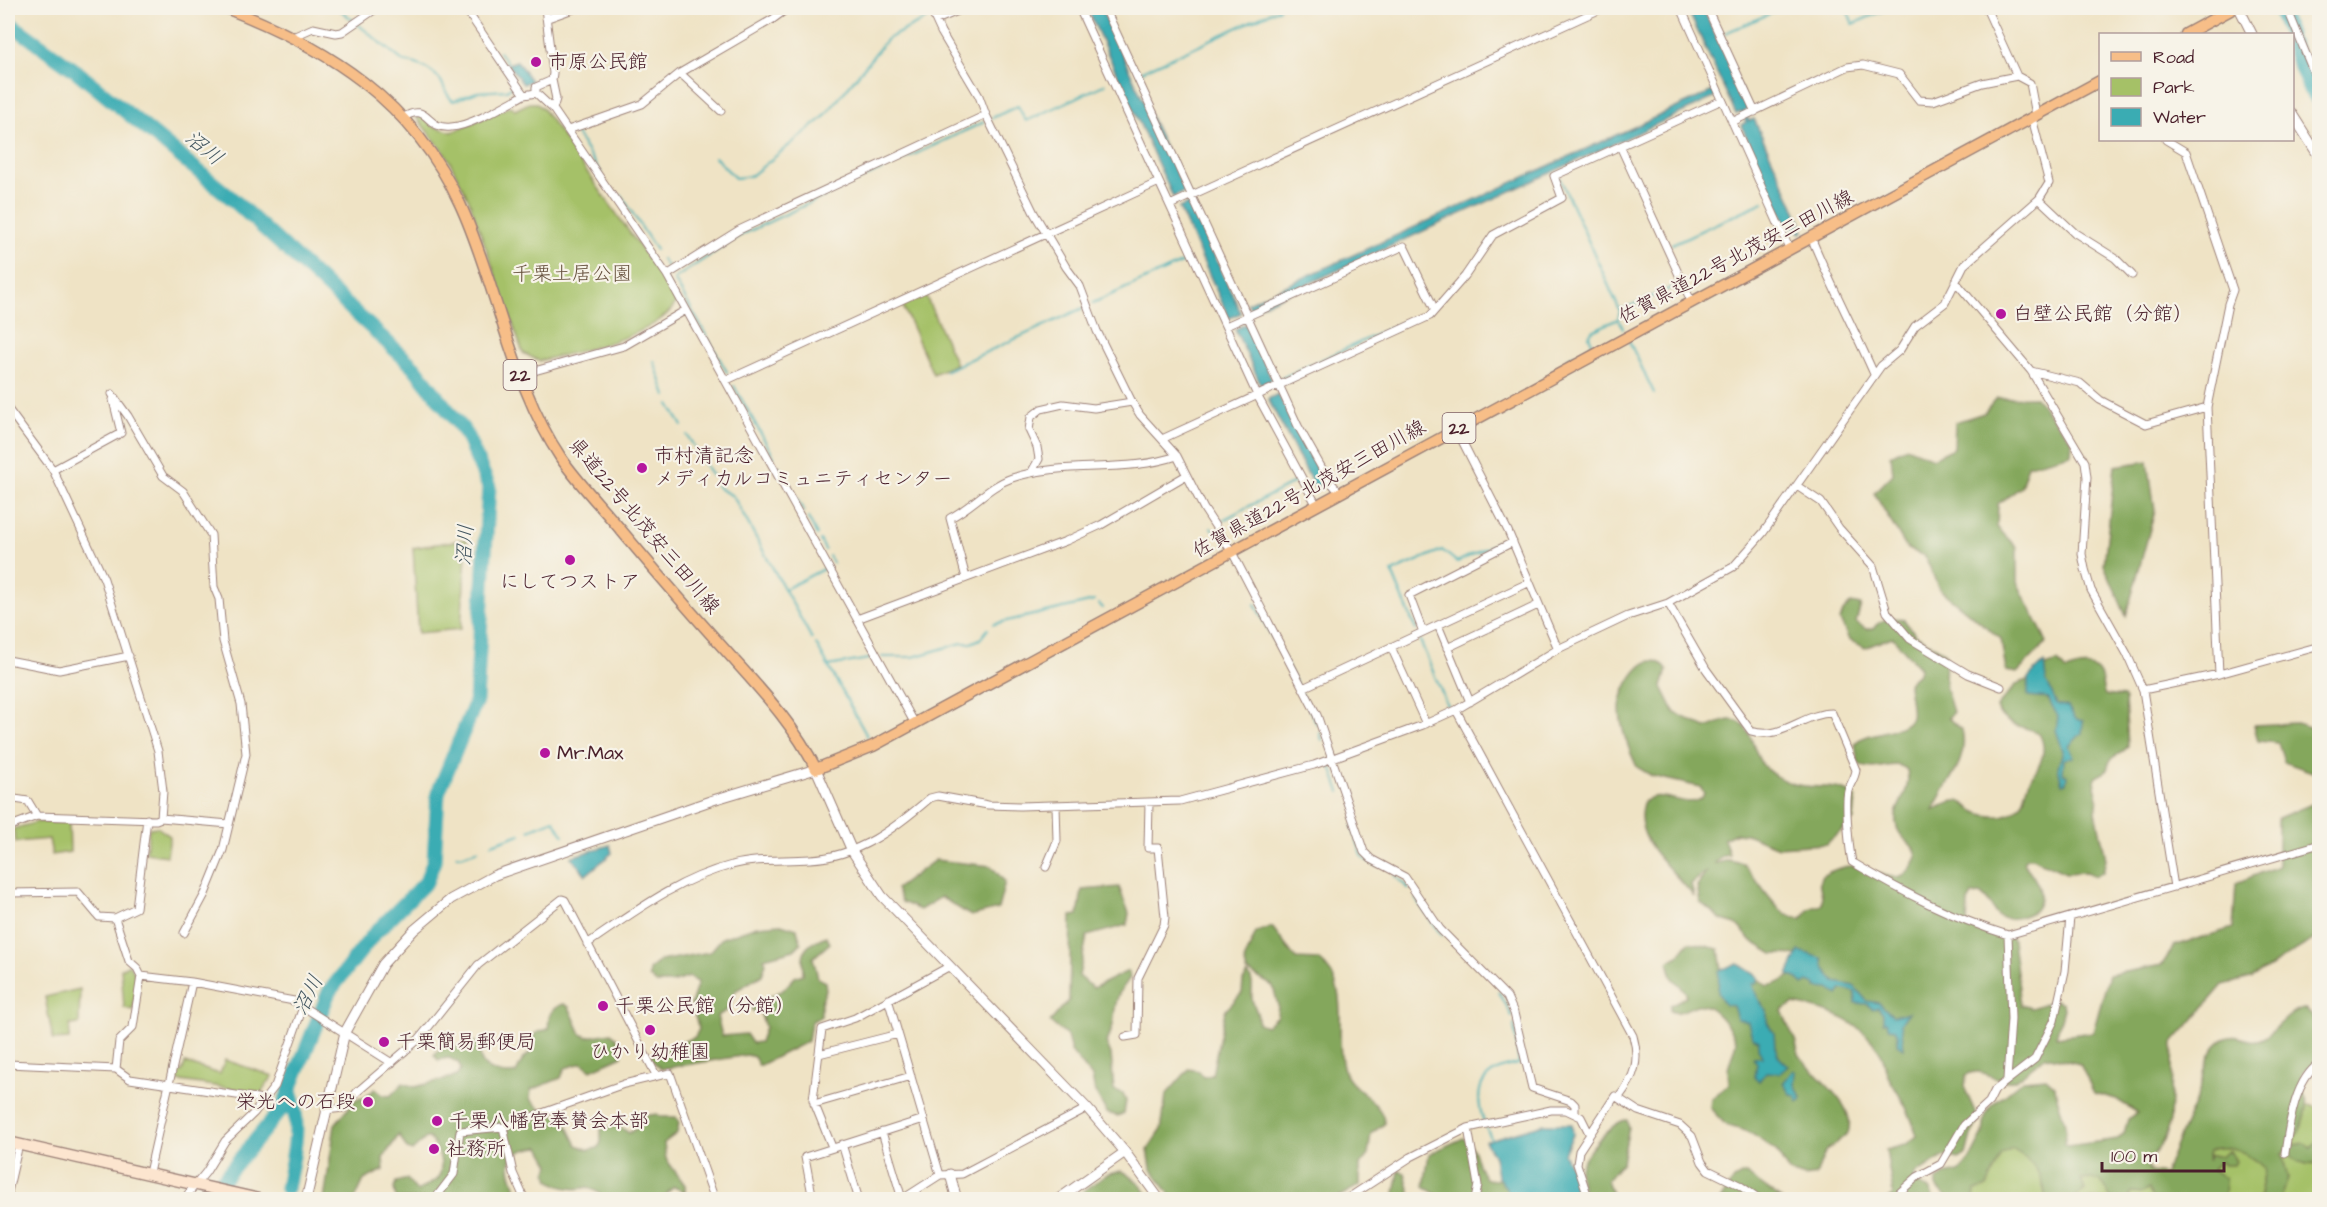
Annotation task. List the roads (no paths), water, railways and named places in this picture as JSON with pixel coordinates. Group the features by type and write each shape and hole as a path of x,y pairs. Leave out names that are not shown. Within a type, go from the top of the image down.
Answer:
{"main road":[{"name":"県道22号北茂安三田川線","path":"226,8 295,36 360,76 402,118 436,161 459,202 536,414 561,457 636,548 763,691 793,730 816,769"},
{"path":"2188,33 2234,8"},
{"name":"佐賀県道22号北茂安三田川線","path":"816,769 873,747 2099,82"},
{"path":"13,1143 263,1200"}],"street":[{"path":"295,36 314,28 336,33 342,32 377,8"},
{"path":"465,8 524,95"},
{"path":"545,8 548,18"},
{"path":"553,109 556,99 545,21 576,8"},
{"path":"568,130 642,104 680,73 788,8"},
{"path":"930,8 975,88 986,115 1046,232 1080,286 1097,331 1132,402 1177,456 1185,476 1232,552 1317,715 1364,852 1371,859 1405,877 1440,929 1507,997 1514,1013 1532,1088 1571,1101 1575,1105 1575,1112"},
{"path":"936,20 965,8"},
{"path":"1079,8 1257,395 1317,506"},
{"path":"1105,8 1279,385 1328,479 1340,493"},
{"path":"1170,205 1603,8"},
{"path":"1681,8 1790,248"},
{"path":"1707,8 1755,112"},
{"path":"587,944 675,885 750,861 813,859 852,851 876,840 930,798 938,796 988,805 1180,801 1332,758 1426,724 1456,710 1558,649 1628,616 1668,603 1733,567 1763,533 1874,374 1900,351 1915,326 1945,303 1964,265 2039,199 2049,183 2034,116 2030,83 2017,76 1986,8"},
{"path":"2239,8 2252,33"},
{"path":"2287,8 2319,88"},
{"path":"1732,122 1847,67 1863,64 1899,74 1920,100 1934,101 1982,83 2017,76"},
{"path":"680,73 721,111"},
{"path":"552,80 536,87 536,93 553,109 667,275 915,724"},
{"path":"402,118 414,111 419,111 444,128 460,126 524,95 536,93"},
{"path":"1162,439 1430,316 1465,276 1493,235 1562,198 1554,176 1722,100"},
{"path":"667,275 739,230 986,115"},
{"path":"2294,117 2319,158"},
{"path":"2168,141 2186,152 2233,291 2228,304 2207,407 2219,674"},
{"path":"1620,146 1691,301"},
{"path":"727,380 1159,182"},
{"path":"2039,199 2075,233 2115,258 2132,275"},
{"path":"1811,237 1830,284 1843,304 1874,374"},
{"path":"1226,326 1404,246 1435,310"},
{"path":"1955,281 2031,371 2085,462 2087,477 2082,554 2085,569 2091,590 2127,654 2143,690 2174,887"},
{"path":"520,375 624,346 686,310"},
{"path":"2031,371 2080,383 2100,400 2146,424 2207,407"},
{"path":"53,470 121,433 122,426 112,394 128,416 163,476 183,491 211,535 214,555 214,587 219,599 228,668 241,704 246,754 220,860 184,933"},
{"path":"1031,473 1039,459 1037,447 1029,430 1031,417 1041,409 1063,404 1094,408 1132,402"},
{"path":"8,409 53,470 104,579 158,751 163,791 161,818"},
{"path":"1456,429 1513,542 1528,583 1558,649"},
{"path":"966,578 950,518 998,485 1031,473 1095,466 1123,466 1177,456"},
{"path":"858,619 1024,558 1101,525 1185,476"},
{"path":"1797,486 1821,502 1839,528 1873,566 1887,612 1910,639 1968,674 2001,687"},
{"path":"1423,632 1408,595 1513,542"},
{"path":"1303,688 1528,583"},
{"path":"1668,603 1706,669 1752,730 1770,734 1789,729 1821,713 1832,713 1856,770 1856,779 1848,790 1852,862 1897,889 1965,922 2008,935 2319,844"},
{"path":"1447,648 1538,606"},
{"path":"1438,625 1470,702"},
{"path":"2143,690 2219,674 2319,645"},
{"path":"1391,647 1426,724"},
{"path":"8,660 59,670 129,656"},
{"path":"1456,710 1633,1036 1637,1052 1636,1066 1619,1096 1612,1099 1579,1151 1577,1164 1589,1200"},
{"path":"306,1200 325,1110 345,1032 383,964 414,930 451,899 495,875 563,850 816,769 852,851 882,896 1087,1108 1125,1152 1160,1200"},
{"path":"8,798 27,801 37,816"},
{"path":"1125,1037 1137,1035 1138,978 1164,925 1165,917 1158,848 1148,848 1149,803"},
{"path":"1046,867 1057,840 1056,805"},
{"path":"8,827 37,816 161,818 229,824"},
{"path":"8,893 78,892 99,917 115,918 133,911 147,819"},
{"path":"325,1110 344,1108 357,1092 419,1039 478,965 562,899 565,900 656,1075"},
{"path":"1895,1200 1899,1192 1917,1177 1941,1164 1964,1125 2007,1079 2035,1059 2054,1021 2065,971 2070,917"},
{"path":"115,918 129,961 137,968 141,976 133,1027 119,1041 116,1069"},
{"path":"2007,1079 2011,1018 2008,935"},
{"path":"832,1147 814,1104 822,1029 825,1026 855,1018 950,966"},
{"path":"141,976 192,982 294,1001 392,1063"},
{"path":"149,1173 192,982"},
{"path":"888,999 924,1119 957,1200"},
{"path":"183,1200 199,1185 225,1141 254,1113 275,1086 306,1009"},
{"path":"819,1054 898,1034"},
{"path":"2284,1154 2296,1102 2305,1081 2319,1063"},
{"path":"8,1064 116,1069 130,1079 263,1099"},
{"path":"434,1200 454,1174 460,1131 503,1127 656,1075 670,1073 715,1200"},
{"path":"814,1104 911,1076"},
{"path":"1619,1096 1638,1111 1680,1125 1692,1136 1698,1155 1708,1170 1739,1185 1761,1200"},
{"path":"882,1132 902,1199 945,1174 962,1174 1087,1108"},
{"path":"1345,1200 1411,1157 1468,1128 1551,1110 1575,1112 1581,1117 1589,1133"},
{"path":"813,1200 804,1157 924,1119"},
{"path":"503,1127 513,1173 525,1200"},
{"path":"1468,1128 1478,1185 1475,1200"},
{"path":"13,1143 8,1195 19,1200"},
{"path":"842,1144 859,1200"},
{"path":"1057,1200 1125,1152"}],"water":[{"path":"1087,8 1101,8 1185,192 1173,197"},
{"path":"1687,8 1703,8 1749,108 1744,111 1749,121 1754,119 1802,224 1798,226 1804,231 1801,233 1794,227 1789,230 1741,125 1746,122 1741,112 1736,114"},
{"path":"517,61 531,81 523,84 508,64"},
{"path":"1713,91 1716,97 1251,310 1248,303"},
{"path":"1190,203 1241,313 1229,318 1179,208"},
{"path":"1246,324 1272,380 1261,385 1235,329"},
{"path":"1278,394 1324,481 1319,487 1318,484 1314,486 1268,399"},
{"path":"2044,663 2046,680 2057,704 2068,707 2076,719 2083,721 2082,733 2069,746 2074,757 2064,759 2063,773 2067,775 2066,783 2062,784 2058,767 2063,751 2056,730 2058,717 2048,698 2028,696 2028,678"},
{"path":"610,845 612,853 586,875 571,857"},
{"path":"1799,951 1822,958 1825,969 1835,982 1854,986 1867,1001 1879,1003 1893,1016 1909,1012 1901,1023 1904,1048 1897,1044 1898,1035 1895,1029 1889,1028 1886,1022 1883,1023 1883,1013 1878,1007 1872,1009 1867,1004 1856,1003 1855,992 1842,989 1838,995 1829,989 1816,988 1816,985 1808,982 1803,985 1798,979 1788,975"},
{"path":"1737,963 1759,977 1757,983 1752,983 1753,987 1767,1010 1767,1022 1774,1033 1775,1047 1779,1057 1788,1066 1780,1073 1766,1072 1759,1081 1755,1077 1757,1063 1753,1058 1762,1057 1758,1048 1759,1040 1752,1037 1748,1022 1737,1019 1733,1006 1725,1005 1718,993 1719,971"},
{"path":"1793,1070 1796,1072 1795,1084 1802,1099 1798,1102 1795,1095 1790,1094 1783,1083"},
{"path":"1544,1124 1572,1124 1573,1135 1564,1153 1585,1199 1508,1199 1507,1189 1497,1176 1494,1157 1485,1141"}],"waterway":[{"path":"338,8 404,62 419,65 434,73 453,101 477,92 507,90 513,85"},
{"path":"941,12 950,8"},
{"path":"1142,71 1280,8"},
{"path":"1725,33 1783,8"},
{"path":"1846,8 1853,24 1889,8"},
{"path":"2279,8 2289,33"},
{"path":"715,157 735,178 751,176 823,118 887,39 928,18"},
{"name":"沼川","path":"8,22 76,71 230,197 414,367 465,432 489,487 476,701 438,793 434,861 426,882 373,935 329,992 283,1107 206,1200"},
{"path":"2294,49 2309,88 2320,102"},
{"path":"499,52 508,64"},
{"path":"992,118 1018,106 1026,121 1106,84"},
{"path":"727,372 674,279 739,236 984,122"},
{"path":"575,132 601,173"},
{"path":"1560,178 1620,311 1618,319 1623,328"},
{"path":"621,195 656,250"},
{"path":"1672,244 1763,202"},
{"path":"662,259 668,268"},
{"path":"1093,303 1188,260"},
{"path":"1621,310 1678,285"},
{"path":"945,371 1083,308"},
{"path":"1586,348 1593,345 1589,336 1592,331 1618,319"},
{"path":"1282,378 1404,322"},
{"path":"1629,341 1654,393"},
{"path":"1567,359 1575,355"},
{"path":"654,361 666,396"},
{"path":"734,386 774,457"},
{"path":"669,404 682,426"},
{"path":"687,435 712,476"},
{"path":"779,466 792,490"},
{"path":"1221,521 1295,482"},
{"path":"717,485 733,496 812,639"},
{"path":"1321,486 1330,487"},
{"path":"796,497 804,512"},
{"path":"808,518 817,535"},
{"path":"1416,630 1392,572 1442,550 1457,562 1507,538"},
{"path":"820,540 825,550"},
{"path":"829,556 833,563"},
{"path":"785,589 825,568"},
{"path":"994,624 1094,601"},
{"path":"1099,604 1103,608"},
{"path":"1255,604 1317,724"},
{"path":"882,657 913,657 962,643 971,643 980,639 988,629"},
{"path":"1419,638 1447,705"},
{"path":"816,644 867,736"},
{"path":"828,666 875,658"},
{"path":"1320,733 1322,740"},
{"path":"1330,764 1340,792"},
{"path":"529,830 554,820 563,835"},
{"path":"1352,826 1363,858 1378,866"},
{"path":"492,844 520,834"},
{"path":"456,855 461,856 478,850"},
{"path":"1394,875 1409,889"},
{"path":"1416,899 1442,936"},
{"path":"1499,992 1512,1016"},
{"path":"1484,1122 1479,1099 1483,1082 1496,1070 1519,1064 1514,1025"},
{"path":"287,1188 296,1128 294,1104 290,1092"},
{"path":"1486,1127 1491,1138"}],"place":[{"name":"市原公民館","path":"536,62"},
{"name":"白壁公民館（分館）","path":"2001,314"},
{"name":"市村清記念 メディカルコミュニティセンター","path":"642,468"},
{"name":"にしてつストア","path":"570,560"},
{"name":"Mr.Max","path":"545,753"},
{"name":"千栗公民館（分館）","path":"603,1006"},
{"name":"ひかり幼稚園","path":"650,1030"},
{"name":"千栗簡易郵便局","path":"384,1042"},
{"name":"栄光への石段","path":"368,1102"},
{"name":"千栗八幡宮奉賛会本部","path":"437,1121"},
{"name":"社務所","path":"434,1149"}],"park label":[{"name":"千栗土居公園","path":"572,274"}]}
